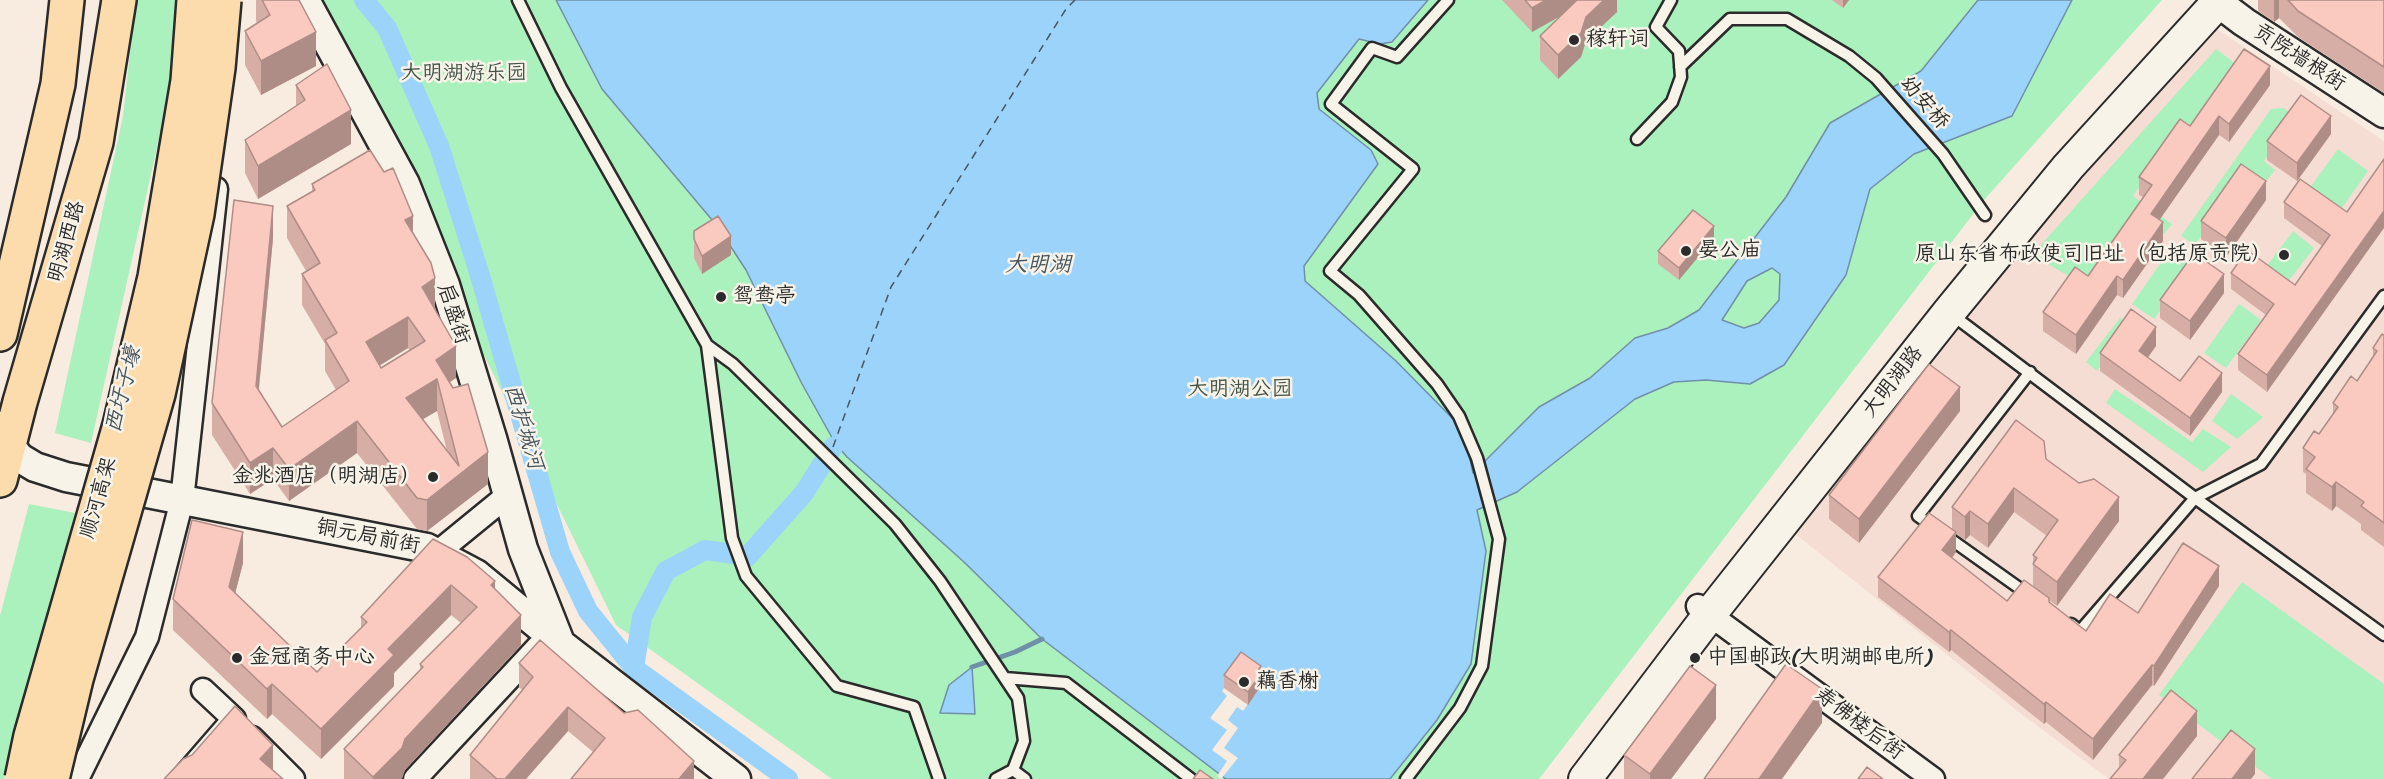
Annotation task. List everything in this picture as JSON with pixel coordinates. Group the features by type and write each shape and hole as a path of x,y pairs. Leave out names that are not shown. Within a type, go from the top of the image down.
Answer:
{"main road":[{"name":"明湖西路","path":"0,334 58,84 67,0"},
{"name":"明湖西路","path":"0,480 4,434 96,142 118,0"},
{"name":"顺河高架","path":"22,779 37,713 120,424 155,277 188,81 194,0"},
{"name":"顺河高架","path":"52,779 76,680 158,394 197,214 218,69 224,0"},
{"name":"大明湖路","path":"1565,779 2068,167 2213,1"},
{"name":"大明湖路","path":"1585,779 1824,438 1945,288 2011,210 2213,1"}],"street":[{"path":"77,779 147,637 182,500 239,0"},
{"name":"启盛街","path":"305,0 405,184 445,285 523,549 555,640"},
{"name":"贡院墙根街","path":"2213,1 2384,113"},
{"name":"铜元局前街","path":"4,434 20,458 35,467 66,477 427,548 476,574 555,640 736,779"},
{"path":"437,553 508,495"},
{"name":"寿佛楼后街","path":"1704,610 1933,779"},
{"path":"415,779 555,640"},
{"path":"204,690 293,779"},
{"path":"182,779 234,719"}],"lane":[{"path":"518,0 561,88 707,345 732,538 746,576 837,686 914,707 939,779"},
{"path":"1406,779 1460,708 1482,666 1499,539 1477,458 1459,416 1437,384 1359,295 1330,271 1413,169 1331,104 1372,48 1397,57 1448,0"},
{"path":"1637,139 1672,102 1681,76 1679,51 1656,27 1671,0"},
{"name":"幼安桥","path":"1680,67 1730,19 1787,19 1849,56 1876,78 1943,154 1985,215"},
{"path":"2061,617 2080,631 2195,498 2261,464 2384,296"},
{"path":"1949,312 2195,498 2384,635"},
{"path":"707,345 733,364 807,435 895,525 940,581 1018,698 1024,741 1013,770 996,779"},
{"path":"2030,372 1918,516 2042,604"},
{"path":"1002,674 1066,683 1191,779"},
{"path":"1013,770 1025,779"}],"shaded area":[{"path":"2214,27 2384,141 2384,779 2109,779 2024,716 1789,529 1955,316"}],"green space":[{"path":"136,0 176,0 170,89 91,443 55,433 123,116"},
{"name":"大明湖公园","path":"319,0 2162,0 1984,200 1539,779 832,779 616,625 395,173"},
{"path":"2216,49 2240,67 2188,140 2179,134 2133,196 2172,224 2164,234 2136,215 2083,284 2032,255"},
{"path":"2283,108 2296,116 2264,161 2275,170 2260,190 2241,179 2195,245 2181,236 2271,109"},
{"path":"2338,149 2368,171 2337,215 2306,193"},
{"path":"2293,231 2314,248 2284,287 2263,271"},
{"path":"2172,247 2194,263 2154,319 2132,304"},
{"path":"2239,304 2261,320 2226,368 2204,353"},
{"path":"2120,318 2129,324 2097,371 2086,362"},
{"path":"2115,389 2192,442 2203,429 2231,447 2203,472 2106,403"},
{"path":"2231,394 2263,417 2237,439 2212,421"},
{"path":"29,504 75,513 4,779 0,779 0,616"},
{"path":"2242,582 2384,684 2384,779 2272,779 2159,695"}],"water":[{"name":"大明湖","path":"556,0 1428,0 1392,42 1380,44 1359,39 1317,93 1319,109 1371,150 1378,164 1304,266 1305,281 1396,361 1459,425 1466,442 1473,473 1539,407 1590,378 1635,338 1668,328 1699,310 1786,197 1830,123 1921,71 1978,0 2072,0 2012,116 1914,154 1870,189 1846,275 1784,365 1750,384 1706,380 1674,382 1635,399 1517,492 1477,510 1486,551 1471,664 1437,720 1390,779 1226,779 1042,639 964,562 847,457 835,443 801,382 746,270 718,227 602,89","holes":["1772,268 1780,274 1779,300 1759,323 1744,328 1722,320 1747,281"]},
{"path":"972,667 975,714 940,713 949,685"}],"pier":[{"path":"1241,664 1261,679 1257,685 1260,687 1243,711 1237,707 1228,720 1238,728 1224,748 1238,758 1221,779 1217,776 1227,761 1212,750 1227,730 1210,718 1227,696 1222,691"}],"building":[{"path":"262,0 299,0 316,32 261,61 245,31 270,15"},
{"path":"1525,0 1546,0 1532,8"},
{"path":"1577,0 1604,0 1586,17 1581,33 1558,55 1540,36"},
{"path":"2288,0 2384,0 2384,67 2298,11"},
{"path":"2244,49 2270,66 2229,124 2219,116 2151,214 2163,222 2123,280 2117,276 2076,335 2043,312 2075,267 2088,276 2152,185 2139,177 2180,119 2190,126"},
{"path":"327,64 351,110 258,166 245,140 305,100 296,85"},
{"path":"2301,95 2331,116 2297,163 2267,141"},
{"path":"370,150 384,172 393,168 413,216 405,220 431,263 435,278 422,287 456,346 436,360 453,388 468,384 488,452 427,500 417,498 357,421 289,469 273,448 250,463 212,403 234,200 273,206 256,386 282,427 349,381 325,340 337,333 302,274 320,263 287,206 315,190 312,184","holes":["408,317 425,341 381,368 366,342","437,379 459,466 406,398"]},
{"path":"2384,159 2384,211 2267,375 2238,354 2274,304 2231,273 2247,250 2295,285 2330,235 2284,202 2300,179 2347,212"},
{"path":"2241,164 2266,181 2226,238 2201,221"},
{"path":"1693,210 1714,226 1679,268 1658,251"},
{"path":"718,216 731,236 702,256 694,239 694,231"},
{"path":"2194,253 2224,274 2190,321 2160,300"},
{"path":"2131,309 2156,327 2139,351 2180,381 2199,356 2222,373 2190,418 2100,353"},
{"path":"2382,334 2384,335 2384,523 2361,506 2364,502 2336,482 2332,487 2306,469 2315,457 2303,448 2314,431 2319,434 2338,407 2333,403 2351,376 2357,381 2377,351 2373,348"},
{"path":"1929,364 1960,387 1859,519 1829,495"},
{"path":"2016,420 2044,441 2046,459 2079,483 2094,479 2119,497 2057,582 2033,564 2037,558 2033,555 2058,520 2014,488 1988,524 1970,511 1965,517 1952,507"},
{"path":"1929,513 1956,532 1942,550 2007,601 2024,580 2049,598 2049,602 2086,631 2110,594 2138,613 2183,543 2219,566 2154,666 2152,665 2093,739 1878,577"},
{"path":"192,520 243,532 229,587 317,672 367,622 361,617 433,539 467,557 495,581 491,585 521,615 405,739 402,748 373,777 344,749 423,667 420,664 477,607 451,585 388,649 394,655 321,729 272,684 267,689 173,599"},
{"path":"540,640 624,713 638,710 694,761 679,779 571,779 605,738 568,707 505,779 497,779 470,755 533,677 519,663"},
{"path":"1241,652 1261,666 1257,672 1260,675 1248,692 1224,675"},
{"path":"1786,664 1822,689 1759,779 1704,779"},
{"path":"1690,666 1716,685 1650,774 1624,755"},
{"path":"2171,690 2197,711 2143,779 2110,779 2126,760 2119,755"},
{"path":"235,706 273,745 260,759 283,779 164,779 183,759 192,755"},
{"path":"2231,730 2255,749 2232,779 2192,779"},
{"path":"1867,767 1883,779 1858,779"},
{"path":"1200,770 1213,779 1193,779"}],"waterway":[{"name":"西护城河","path":"364,0 387,28 439,146 478,269 560,552 588,611 634,668 788,779"},
{"path":"634,668 642,617 666,571 705,550 748,556 804,493 833,447"},
{"path":"972,667 1015,652 1042,639"}],"ferry route":[{"path":"833,447 891,287 1066,9 1075,0"}],"place":[{"name":"稼轩词","path":"1574,40"},
{"name":"晏公庙","path":"1686,251"},
{"name":"原山东省布政使司旧址（包括原贡院）","path":"2284,255"},
{"name":"鸳鸯亭","path":"721,297"},
{"name":"金兆酒店（明湖店）","path":"433,477"},
{"name":"金冠商务中心","path":"237,658"},
{"name":"中国邮政(大明湖邮电所)","path":"1695,658"},
{"name":"藕香榭","path":"1244,682"}],"park label":[{"name":"大明湖游乐园","path":"464,74"}],"water label":[{"name":"西圩子壕","path":"124,390"}]}
